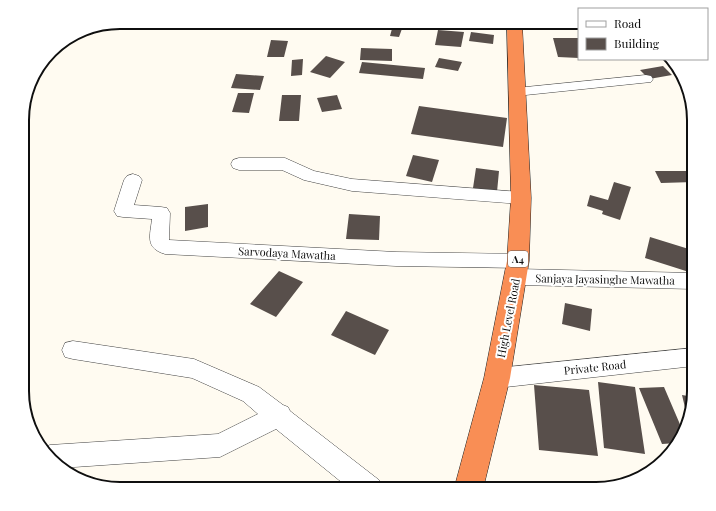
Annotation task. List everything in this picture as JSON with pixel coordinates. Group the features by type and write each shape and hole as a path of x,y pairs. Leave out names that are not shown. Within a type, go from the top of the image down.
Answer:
{"highway":[{"name":"High Level Road","path":"470,482 497,378 517,269 521,198 514,29"}],"street":[{"path":"516,92 646,79"},
{"path":"239,164 285,164 310,176 352,185 521,198"},
{"name":"Sarvodaya Mawatha","path":"133,180 123,211 161,213 159,243 165,247 396,259 501,260 517,269"},
{"name":"Sanjaya Jayasinghe Mawatha","path":"517,269 687,281"},
{"path":"73,350 194,369 251,394 361,482"},
{"name":"Private Road","path":"497,378 687,358"},
{"path":"57,457 220,445 280,416"}],"building":[{"path":"392,29 402,29 399,37 390,36"},
{"path":"438,30 464,32 461,47 435,45"},
{"path":"471,32 494,35 493,44 469,41"},
{"path":"553,38 578,38 578,58 558,57"},
{"path":"271,40 288,41 284,57 267,57"},
{"path":"361,48 392,49 392,61 360,60"},
{"path":"326,56 345,62 330,78 310,72"},
{"path":"439,58 462,62 458,71 435,67"},
{"path":"303,59 302,75 291,76 292,60"},
{"path":"362,62 425,68 423,79 359,73"},
{"path":"663,66 672,75 649,79 640,70"},
{"path":"236,74 264,76 260,90 231,88"},
{"path":"238,93 254,93 249,113 232,112"},
{"path":"282,95 301,95 299,121 279,121"},
{"path":"337,95 342,109 322,112 317,98"},
{"path":"419,106 507,118 503,147 411,134"},
{"path":"413,155 439,160 432,182 406,176"},
{"path":"476,168 499,171 497,192 473,188"},
{"path":"655,171 687,171 687,182 661,183"},
{"path":"614,182 631,187 620,220 602,214 603,211 587,206 590,195 608,200"},
{"path":"208,204 208,227 185,231 185,207"},
{"path":"349,214 380,216 379,240 346,239"},
{"path":"650,237 687,248 687,271 645,258"},
{"path":"279,271 303,282 276,317 250,304"},
{"path":"565,303 592,309 590,331 562,324"},
{"path":"346,311 389,330 375,355 331,335"},
{"path":"598,382 635,387 645,454 604,448"},
{"path":"534,385 589,390 598,456 539,450"},
{"path":"664,387 680,425 670,443 662,444 639,388"},
{"path":"682,395 687,396 685,408"}]}
